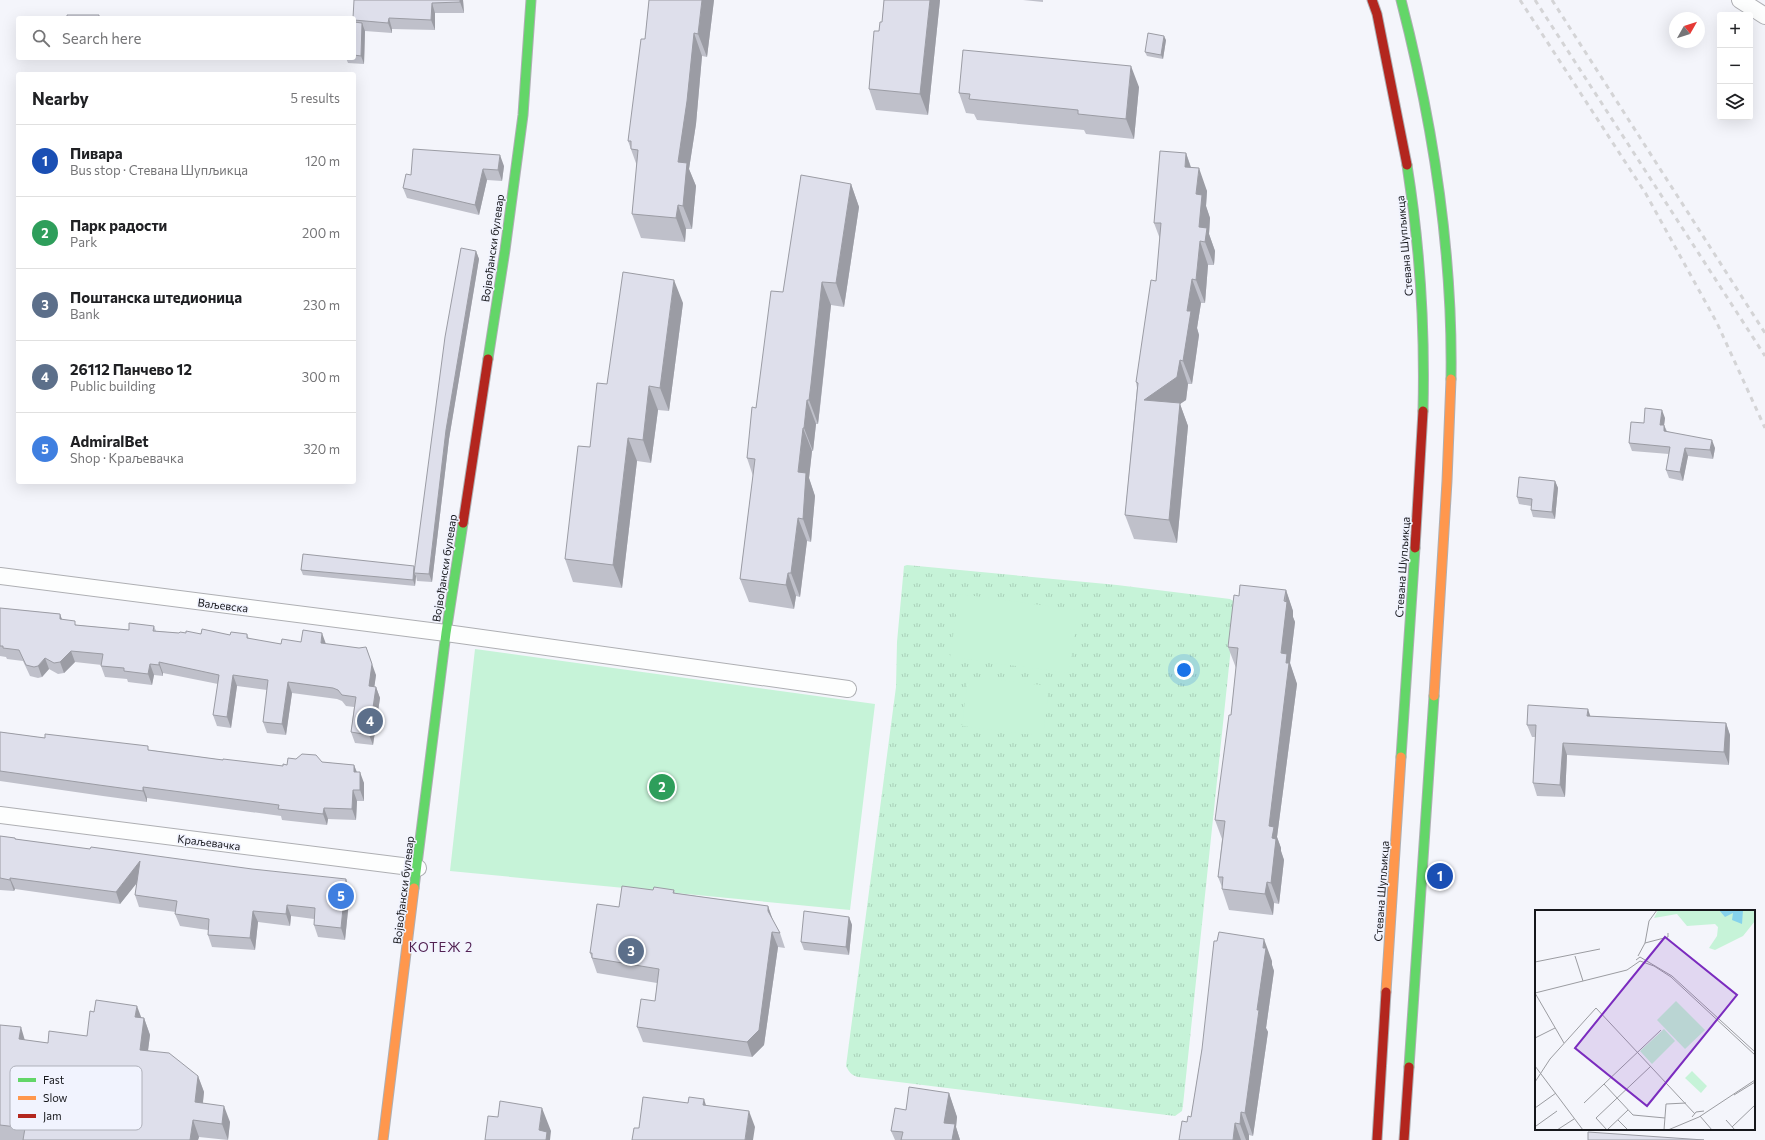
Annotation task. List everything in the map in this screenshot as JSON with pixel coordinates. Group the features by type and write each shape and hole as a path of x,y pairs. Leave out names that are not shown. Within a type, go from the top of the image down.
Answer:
{"main road":[{"name":"Војвођански булевар","path":"383,1140 446,634 523,115 531,0"},
{"name":"Стевана Шупљикца","path":"1372,0 1377,14 1409,177 1416,236 1424,371 1422,436 1377,1140"},
{"path":"1401,0 1422,84 1435,158 1445,233 1451,374 1440,592 1404,1140"}],"street":[{"path":"1740,0 1765,16"},
{"name":"Ваљевска","path":"0,576 446,634 848,689"},
{"name":"Краљевачка","path":"0,815 418,868"}],"green space":[{"path":"907,565 1117,585 1230,599 1235,602 1183,1105 1182,1111 1175,1116 858,1077 850,1073 846,1066 896,687 897,642 904,566"},
{"path":"959,594 1078,610 1069,673 950,657"},
{"path":"475,649 875,704 850,910 450,871"},
{"path":"968,676 1049,686 1043,736 962,726"}],"building":[{"path":"354,0 460,0 460,2 432,3 431,20 389,18 388,23 356,20 356,16 353,16"},
{"path":"649,0 702,0 698,34 694,33 687,101 678,162 687,163 683,206 678,205 676,218 632,214 638,150 631,149 631,141 628,141 641,39 645,39"},
{"path":"884,0 930,0 920,94 869,89 874,31 879,31 880,22 882,22"},
{"path":"67,15 99,15 99,16"},
{"path":"356,22 362,23 361,56 356,55"},
{"path":"1148,33 1164,36 1161,55 1145,52"},
{"path":"963,50 1131,66 1126,119 1078,114 1078,110 969,99 970,94 959,93"},
{"path":"413,149 500,155 498,170 483,169 475,205 403,188 406,174 411,175"},
{"path":"1160,151 1186,153 1185,167 1199,168 1196,194 1202,195 1199,227 1207,228 1205,242 1200,241 1196,280 1192,279 1187,311 1191,311 1183,361 1180,360 1177,377 1144,400 1180,403 1169,520 1125,515 1138,383 1136,382 1151,280 1156,281 1161,223 1154,223"},
{"path":"801,175 851,184 836,283 822,282 809,400 807,400 798,472 806,473 803,519 798,518 791,573 788,573 786,585 740,579 755,459 747,458 752,407 756,408 771,291 783,292"},
{"path":"461,248 476,251 446,430 429,574 414,573 445,337"},
{"path":"623,272 674,280 660,388 649,386 643,440 628,438 613,565 565,559 578,446 590,447 597,383 607,384"},
{"path":"1645,408 1662,410 1660,425 1664,425 1664,431 1712,440 1710,450 1685,448 1680,472 1666,470 1670,447 1629,443 1631,422 1644,423"},
{"path":"1519,477 1555,481 1552,512 1531,510 1532,499 1517,497"},
{"path":"303,554 414,566 413,580 301,570"},
{"path":"1240,585 1286,590 1284,601 1287,602 1281,653 1287,654 1286,663 1289,663 1269,826 1274,827 1272,838 1276,839 1271,883 1267,882 1265,894 1222,889 1223,877 1218,877 1225,821 1215,820 1229,715 1231,715 1238,648 1228,647 1234,595 1239,596"},
{"path":"0,608 60,614 60,619 75,621 75,625 129,630 129,623 154,626 153,631 186,633 186,631 201,634 202,629 230,635 231,632 247,634 247,638 281,644 282,639 301,642 303,630 322,633 321,643 359,648 366,647 372,664 369,686 376,687 369,735 351,732 356,697 342,695 338,690 333,688 288,682 282,724 263,722 268,680 233,675 227,717 213,715 219,675 159,662 159,665 150,664 148,674 124,671 124,668 101,666 103,654 71,651 60,662 54,663 45,658 38,666 34,667 26,665 19,650 3,648 3,646 0,646"},
{"path":"1528,705 1588,709 1587,716 1726,723 1724,752 1563,743 1560,785 1533,783 1536,725 1527,725"},
{"path":"0,732 45,738 45,734 148,746 148,750 283,766 283,764 287,765 288,758 296,759 302,754 316,755 322,762 354,765 354,772 360,772 360,790 353,790 352,809 324,808 323,814 278,809 279,805 143,787 143,791 0,771"},
{"path":"0,836 90,849 91,847 252,869 346,879 341,928 314,925 315,908 287,905 286,914 253,911 250,938 208,935 209,919 175,914 177,901 135,895 140,861 116,892 0,878"},
{"path":"622,886 653,890 654,887 674,890 673,893 768,906 768,911 780,933 772,932 759,1030 747,1042 637,1027 641,999 655,1001 659,969 592,958 592,953 590,953 597,904 619,907"},
{"path":"804,911 849,917 846,947 801,942"},
{"path":"1219,932 1264,939 1263,948 1266,948 1245,1113 1241,1112 1240,1124 1235,1123 1233,1140 1179,1140 1182,1121 1187,1122 1188,1116 1191,1117 1202,1049 1214,941 1217,941"},
{"path":"96,1000 137,1006 135,1017 144,1018 140,1050 169,1053 198,1076 195,1102 224,1106 222,1124 193,1120 190,1140 23,1140 25,1130 142,1130 142,1066 10,1066 10,1126 0,1125 0,1025 21,1027 19,1039 48,1043 49,1031 87,1036 90,1011 94,1012"},
{"path":"909,1087 949,1093 944,1123 955,1124 952,1140 901,1140 903,1132 891,1131 895,1108 906,1110"},
{"path":"643,1097 688,1103 689,1097 704,1099 703,1105 749,1111 745,1140 632,1140 634,1128 639,1128"},
{"path":"500,1101 542,1108 539,1130 547,1132 546,1140 485,1140 488,1116 498,1117"},
{"path":"1588,1132 1704,1140 1588,1140"}],"railway":[{"path":"1520,0 1646,194 1717,323 1765,428"},
{"path":"1535,0 1765,356"},
{"path":"1552,0 1765,333"}],"traffic: fast":[{"path":"488,359 505,250 523,115 531,0"},
{"path":"1401,0 1423,94 1439,188 1449,283 1451,379"},
{"path":"1407,165 1412,195 1421,288 1423,411"},
{"path":"414,888 446,633 463,523"},
{"path":"1401,757 1415,548"},
{"path":"1409,1067 1434,696"}],"traffic: slow":[{"path":"1434,696 1447,481 1451,379"},
{"path":"1386,992 1401,757"},
{"path":"383,1140 414,888"}],"traffic: jam":[{"path":"1372,0 1377,14 1407,165"},
{"path":"463,523 488,359"},
{"path":"1415,548 1423,411"},
{"path":"1377,1140 1386,992"},
{"path":"1404,1140 1409,1067"}],"place":[{"name":"26112 Панчево 12","path":"370,721"},
{"name":"Парк радости","path":"662,787"},
{"name":"Пивара","path":"1440,876"},
{"name":"AdmiralBet","path":"341,896"},
{"name":"Поштанска штедионица","path":"631,951"}],"district":[{"name":"КОТЕЖ 2","path":"441,947"}]}
